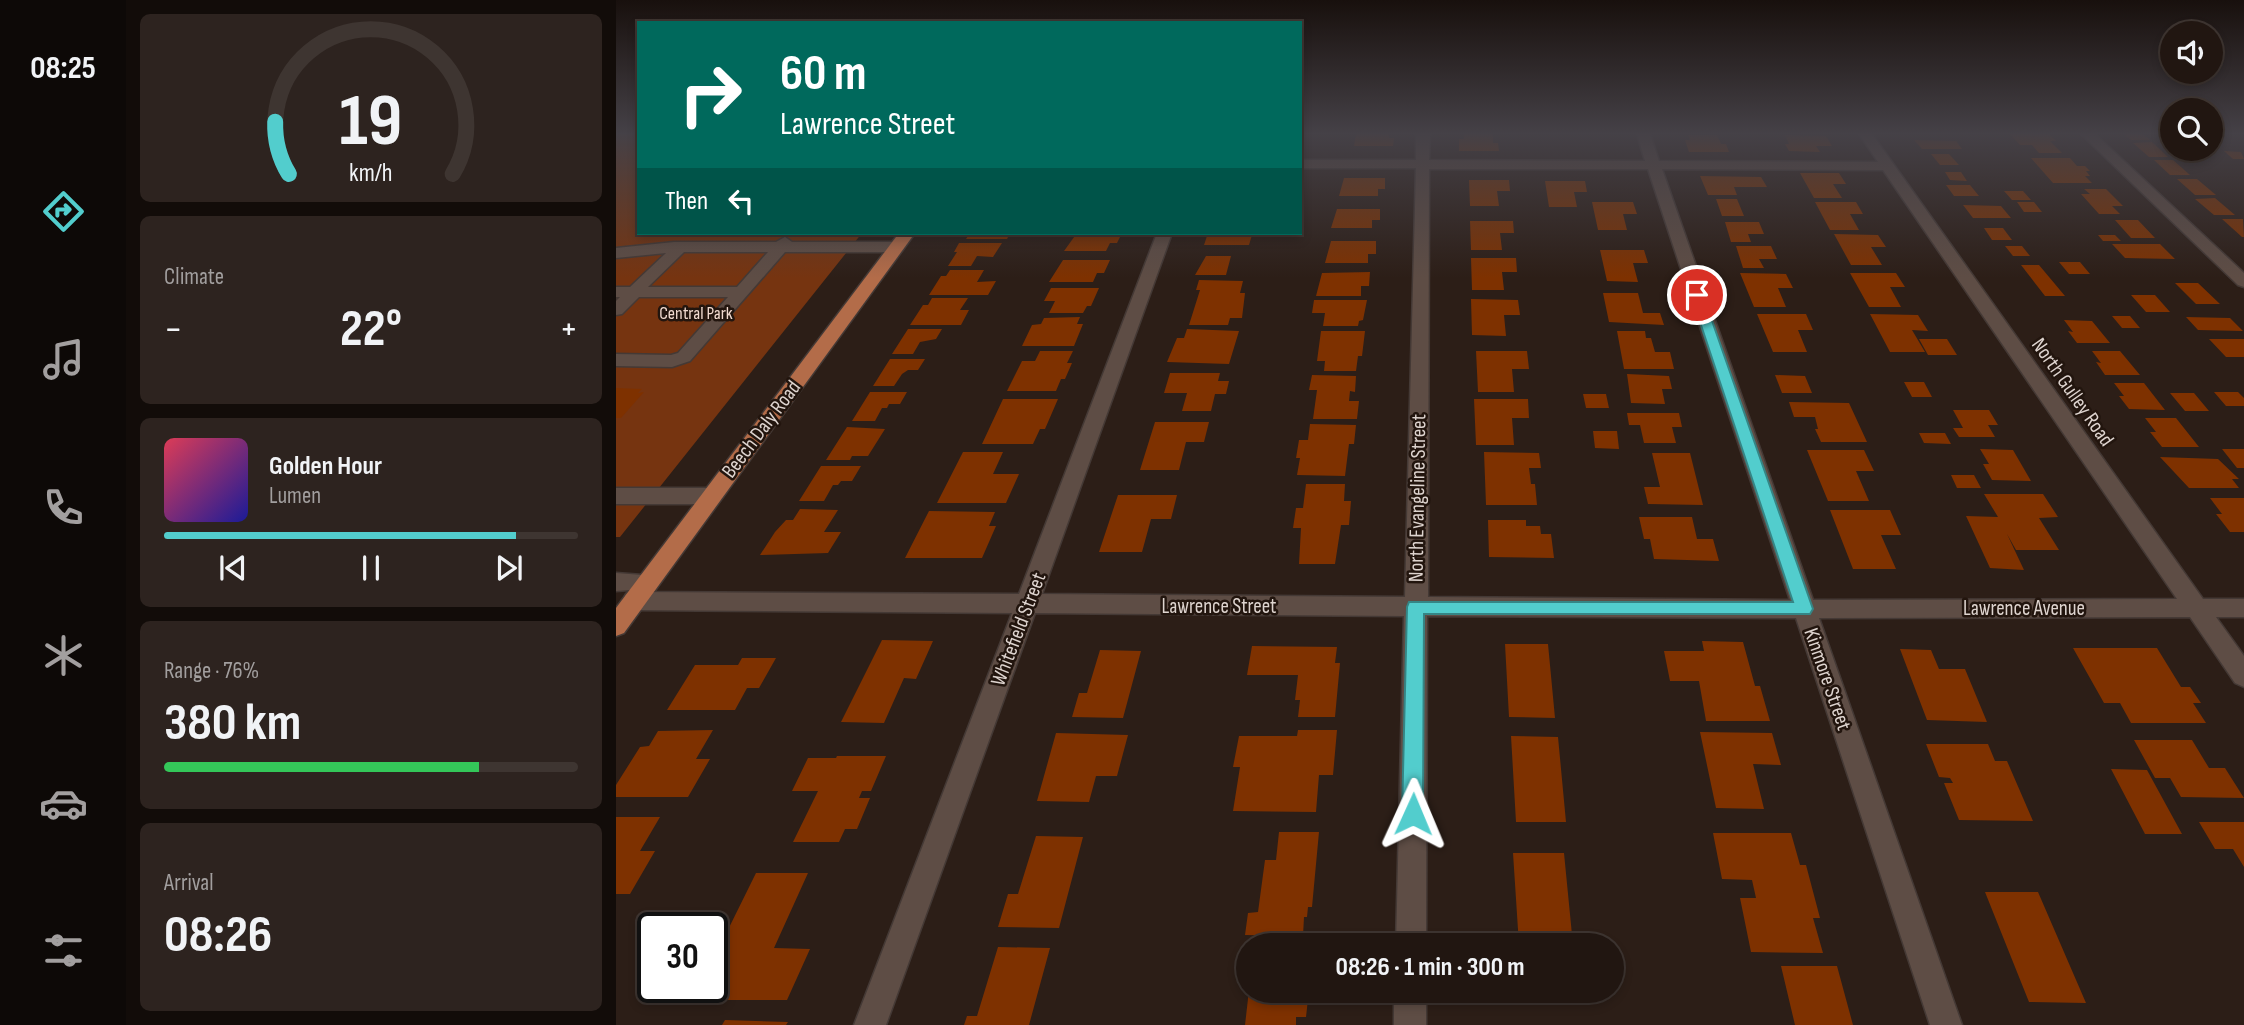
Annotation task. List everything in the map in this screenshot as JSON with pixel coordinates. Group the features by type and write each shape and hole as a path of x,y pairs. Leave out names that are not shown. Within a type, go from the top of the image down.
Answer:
{"main road":[{"name":"Beech Daly Road","path":"616,626 902,240"}],"street":[{"name":"North Evangeline Street","path":"1411,933 1422,182"},
{"name":"Kinmore Street","path":"1659,182 1946,1025"},
{"name":"North Gulley Road","path":"1898,182 2244,676"},
{"path":"2138,182 2244,282"},
{"path":"641,249 656,235"},
{"path":"616,360 672,360 684,357 790,235"},
{"name":"Whitefield Street","path":"870,1025 1164,235"},
{"path":"616,253 680,247 781,247 902,240"},
{"path":"616,310 680,247"},
{"path":"616,292 741,292"},
{"path":"616,496 712,496"},
{"path":"616,582 648,582"},
{"name":"Lawrence Street","path":"634,601 1804,609"},
{"name":"Lawrence Avenue","path":"1804,609 2244,608"},
{"path":"1409,1025 1410,1003"}],"green space":[{"name":"Central Park","path":"616,182 637,182 637,235 860,235 620,537 616,537"}],"building":[{"path":"1343,182 1385,182 1385,189 1378,189 1378,196 1339,196"},
{"path":"1469,182 1509,182 1510,191 1497,191 1499,206 1470,206"},
{"path":"1545,182 1585,182 1587,192 1574,192 1577,207 1549,207"},
{"path":"1702,182 1764,182 1767,187 1734,187 1737,195 1708,195"},
{"path":"1805,182 1846,184 1833,184 1842,198 1814,198"},
{"path":"2052,182 2092,183 2053,183"},
{"path":"2180,182 2200,182 2216,195 2195,195"},
{"path":"1946,185 1970,185 1979,196 1954,196"},
{"path":"2084,189 2106,189 2123,206 2112,206 2120,214 2099,214 2081,194 2090,194"},
{"path":"2004,191 2023,191 2031,200 2012,200"},
{"path":"2215,198 2235,215 2214,215 2195,199"},
{"path":"1716,199 1737,199 1744,216 1722,216"},
{"path":"1592,202 1633,202 1637,214 1623,214 1627,230 1598,230"},
{"path":"1815,202 1856,202 1863,214 1850,214 1859,230 1830,230"},
{"path":"2017,202 2034,202 2042,212 2024,212"},
{"path":"1963,205 2001,206 2011,218 1973,218"},
{"path":"1337,209 1380,209 1380,220 1372,220 1372,228 1331,228"},
{"path":"2222,219 2243,219 2244,237 2242,237"},
{"path":"2115,220 2138,220 2155,238 2131,238"},
{"path":"1470,221 1513,221 1514,233 1500,233 1502,250 1471,250"},
{"path":"1725,222 1759,222 1764,234 1748,234 1751,242 1731,242"},
{"path":"1984,228 2003,228 2012,240 1992,240"},
{"path":"1834,234 1878,235 1886,247 1871,247 1882,265 1851,265"},
{"path":"969,235 1009,235 1007,239 966,239"},
{"path":"1076,235 1121,235 1117,243 1110,243 1106,251 1064,251"},
{"path":"1207,235 1252,235 1249,245 1204,245"},
{"path":"2098,235 2115,235 2121,241 2103,241"},
{"path":"1331,241 1376,241 1376,254 1368,254 1368,263 1325,263"},
{"path":"959,243 1002,243 993,257 977,256 971,266 948,266"},
{"path":"2112,244 2160,244 2175,259 2125,258"},
{"path":"1736,246 1771,246 1777,259 1759,259 1764,268 1743,268"},
{"path":"2005,246 2022,246 2030,256 2013,256"},
{"path":"1600,250 1644,250 1648,263 1633,263 1638,282 1607,281"},
{"path":"1206,256 1231,256 1226,275 1195,275"},
{"path":"1471,258 1516,258 1517,272 1502,272 1504,290 1472,290"},
{"path":"1063,260 1110,260 1104,273 1097,273 1093,282 1049,282"},
{"path":"2059,262 2080,262 2090,274 2069,274"},
{"path":"2021,265 2039,265 2065,296 2045,296"},
{"path":"950,270 984,270 977,282 996,281 988,295 929,295 941,276 946,276"},
{"path":"1370,272 1369,286 1361,286 1361,296 1316,296 1322,273"},
{"path":"1740,273 1786,274 1793,288 1778,288 1786,307 1754,307"},
{"path":"1850,273 1896,273 1905,287 1890,287 1901,307 1869,307"},
{"path":"1199,280 1243,281 1240,293 1245,293 1242,318 1230,318 1228,325 1189,325 1200,290 1196,290"},
{"path":"2175,283 2198,283 2220,304 2196,304"},
{"path":"1051,288 1099,288 1091,306 1087,306 1083,313 1049,313 1055,301 1044,301"},
{"path":"1603,293 1638,293 1643,313 1660,313 1664,325 1609,322"},
{"path":"2131,295 2155,295 2170,312 2146,312"},
{"path":"932,298 968,298 960,310 969,310 961,325 910,325 923,305 928,305"},
{"path":"1471,299 1518,300 1520,315 1504,315 1506,336 1472,335"},
{"path":"1314,300 1367,300 1363,320 1359,321 1358,326 1323,326 1325,313 1312,313"},
{"path":"1757,314 1806,314 1813,330 1798,330 1807,352 1773,352"},
{"path":"1870,314 1918,315 1928,331 1912,330 1925,352 1890,352"},
{"path":"2112,316 2130,316 2140,328 2122,328"},
{"path":"1080,317 1077,324 1083,324 1074,346 1022,346 1032,325 1041,324 1044,318"},
{"path":"2186,317 2230,318 2243,331 2198,330"},
{"path":"2064,320 2092,321 2110,343 2077,343"},
{"path":"908,329 942,329 936,339 920,342 913,354 892,354"},
{"path":"1187,329 1239,331 1229,364 1167,362 1177,338 1184,338"},
{"path":"1321,331 1365,331 1362,356 1358,356 1356,371 1324,371 1325,361 1317,361"},
{"path":"1617,331 1645,331 1646,338 1651,338 1655,352 1670,352 1674,369 1624,369"},
{"path":"1919,339 1947,339 1957,355 1928,355"},
{"path":"2209,339 2244,339 2244,357 2226,357"},
{"path":"1040,351 1073,351 1067,363 1072,363 1056,391 1007,391 1022,361 1035,361"},
{"path":"1476,351 1527,351 1529,369 1512,369 1514,392 1478,392"},
{"path":"2092,351 2120,351 2140,375 2105,375 2096,362 2101,363"},
{"path":"890,359 925,359 918,370 908,370 902,374 894,386 873,386"},
{"path":"1170,373 1220,373 1218,381 1229,381 1226,394 1215,394 1211,411 1182,411 1187,393 1164,393"},
{"path":"1627,374 1669,376 1672,389 1662,389 1665,404 1631,403"},
{"path":"1312,375 1356,376 1355,392 1350,391 1349,401 1359,401 1357,419 1313,419 1317,390 1309,390"},
{"path":"1775,375 1805,376 1812,393 1782,393"},
{"path":"1904,382 1924,382 1932,397 1912,397"},
{"path":"2114,383 2144,383 2165,410 2129,409 2119,396 2124,396"},
{"path":"616,388 642,389 638,393 644,392 621,418 616,418"},
{"path":"870,392 907,392 900,404 889,404 887,408 882,408 875,421 852,421"},
{"path":"2214,392 2238,392 2244,398 2244,406 2226,406"},
{"path":"2170,393 2194,393 2209,411 2185,411"},
{"path":"1583,394 1606,394 1609,408 1586,408"},
{"path":"1003,399 1058,399 1045,429 1040,429 1033,444 982,444"},
{"path":"1474,399 1528,399 1529,418 1512,418 1514,445 1476,445"},
{"path":"1789,402 1849,403 1867,442 1821,442 1815,429 1818,429 1815,417 1794,417"},
{"path":"1953,410 1989,410 1998,425 1988,425 1995,437 1959,437 1953,428 1963,428"},
{"path":"1627,413 1679,413 1682,427 1672,427 1676,443 1644,443 1640,425 1629,425"},
{"path":"2145,418 2176,418 2199,447 2162,447 2150,432 2156,432"},
{"path":"1155,422 1209,422 1204,442 1186,442 1179,470 1140,470"},
{"path":"1310,424 1356,425 1354,444 1349,444 1345,476 1297,475 1299,440 1308,440"},
{"path":"847,427 885,429 868,456 852,456 850,460 826,460"},
{"path":"1593,431 1617,431 1619,449 1595,448"},
{"path":"1919,433 1945,433 1951,444 1924,443"},
{"path":"1980,449 2013,450 2031,481 1992,480 1983,464 1989,464"},
{"path":"2222,449 2244,449 2244,468 2237,468"},
{"path":"1807,450 1864,450 1874,471 1856,471 1869,501 1828,501"},
{"path":"963,452 1003,452 993,474 1019,474 1006,503 937,503"},
{"path":"1484,452 1539,453 1541,468 1529,468 1531,484 1535,484 1537,505 1486,505"},
{"path":"1652,453 1690,453 1703,505 1648,504 1644,487 1660,487"},
{"path":"2160,457 2218,459 2239,479 2232,479 2239,488 2189,488"},
{"path":"821,466 861,466 852,481 841,481 838,485 833,485 824,501 799,501"},
{"path":"1951,475 1974,475 1981,488 1957,488"},
{"path":"1306,484 1345,484 1344,501 1351,501 1349,525 1341,525 1335,564 1299,564 1301,528 1293,528 1296,508 1303,508"},
{"path":"1984,494 2043,494 2058,517 2039,518 2059,550 2016,550 2007,534 2024,570 1990,568 1966,516 1998,517"},
{"path":"1118,495 1177,495 1171,519 1151,519 1142,552 1099,552"},
{"path":"2210,498 2244,498 2244,532 2230,532 2216,514 2222,514"},
{"path":"800,509 838,510 824,532 841,532 828,553 760,555 775,532 786,520 793,520"},
{"path":"1830,510 1890,510 1901,535 1881,535 1896,569 1853,569"},
{"path":"929,511 995,512 989,526 996,526 982,558 905,558"},
{"path":"1639,517 1692,517 1697,539 1713,539 1719,561 1654,559 1650,539 1644,539"},
{"path":"1488,520 1526,520 1526,526 1540,526 1541,534 1551,534 1554,558 1489,557"},
{"path":"882,640 933,641 916,679 904,678 884,723 841,722"},
{"path":"1702,641 1743,642 1755,686 1760,686 1770,721 1706,721 1699,681 1670,681 1664,651 1704,651"},
{"path":"1505,644 1548,644 1555,718 1509,717"},
{"path":"1252,646 1337,647 1335,663 1340,663 1335,717 1298,717 1300,700 1295,700 1298,675 1247,675"},
{"path":"2073,648 2157,648 2181,687 2190,687 2201,703 2193,703 2206,723 2131,723 2120,703 2104,703"},
{"path":"1900,649 1931,650 1939,669 1965,669 1987,722 1927,720"},
{"path":"1100,650 1141,651 1123,718 1072,717 1079,693 1087,693"},
{"path":"742,658 776,658 759,688 747,688 735,710 667,710 695,665 738,665"},
{"path":"713,730 696,759 710,759 688,797 616,797 616,785 640,747 649,746 658,731"},
{"path":"1298,730 1337,730 1333,775 1319,775 1316,812 1233,811 1240,767 1233,767 1239,736 1297,736"},
{"path":"1700,732 1772,733 1781,765 1753,764 1764,809 1716,808"},
{"path":"1056,733 1128,735 1117,776 1096,776 1089,802 1037,801"},
{"path":"1511,736 1558,737 1566,822 1516,822"},
{"path":"2134,740 2192,740 2209,768 2225,768 2244,798 2181,797 2170,778 2155,778"},
{"path":"1926,744 1988,744 1995,761 2007,761 2033,821 1959,820 1944,783 1953,783 1950,778 1939,777"},
{"path":"886,756 871,791 862,791 859,798 870,798 857,829 845,829 839,842 793,842 818,791 792,791 808,758"},
{"path":"2111,769 2147,770 2182,834 2145,834"},
{"path":"616,817 660,817 640,851 655,851 630,894 616,894"},
{"path":"2199,822 2244,822 2244,867 2233,849 2215,849"},
{"path":"1279,832 1319,832 1312,907 1308,907 1307,917 1304,917 1303,933 1245,933 1248,913 1258,912 1265,860 1276,860"},
{"path":"1713,833 1791,833 1800,865 1806,865 1820,918 1813,918 1823,953 1751,952 1740,898 1756,898 1752,880 1722,879"},
{"path":"1036,836 1083,837 1059,928 998,927 1008,894 1018,894"},
{"path":"1513,853 1564,853 1572,933 1518,933"},
{"path":"756,873 808,873 774,948 810,949 787,1000 728,1000 728,930"},
{"path":"1985,892 2038,892 2086,1003 2029,1002"},
{"path":"998,947 1050,948 1029,1025 964,1025 967,1016 977,1016"},
{"path":"1781,966 1837,966 1853,1025 1795,1025"},
{"path":"1248,1003 1308,1003 1306,1017 1296,1017 1296,1025 1245,1025"},
{"path":"725,1020 788,1022 786,1025 722,1025"}],"route":[{"path":"1413,814 1416,607 1804,609 1697,295"}]}
